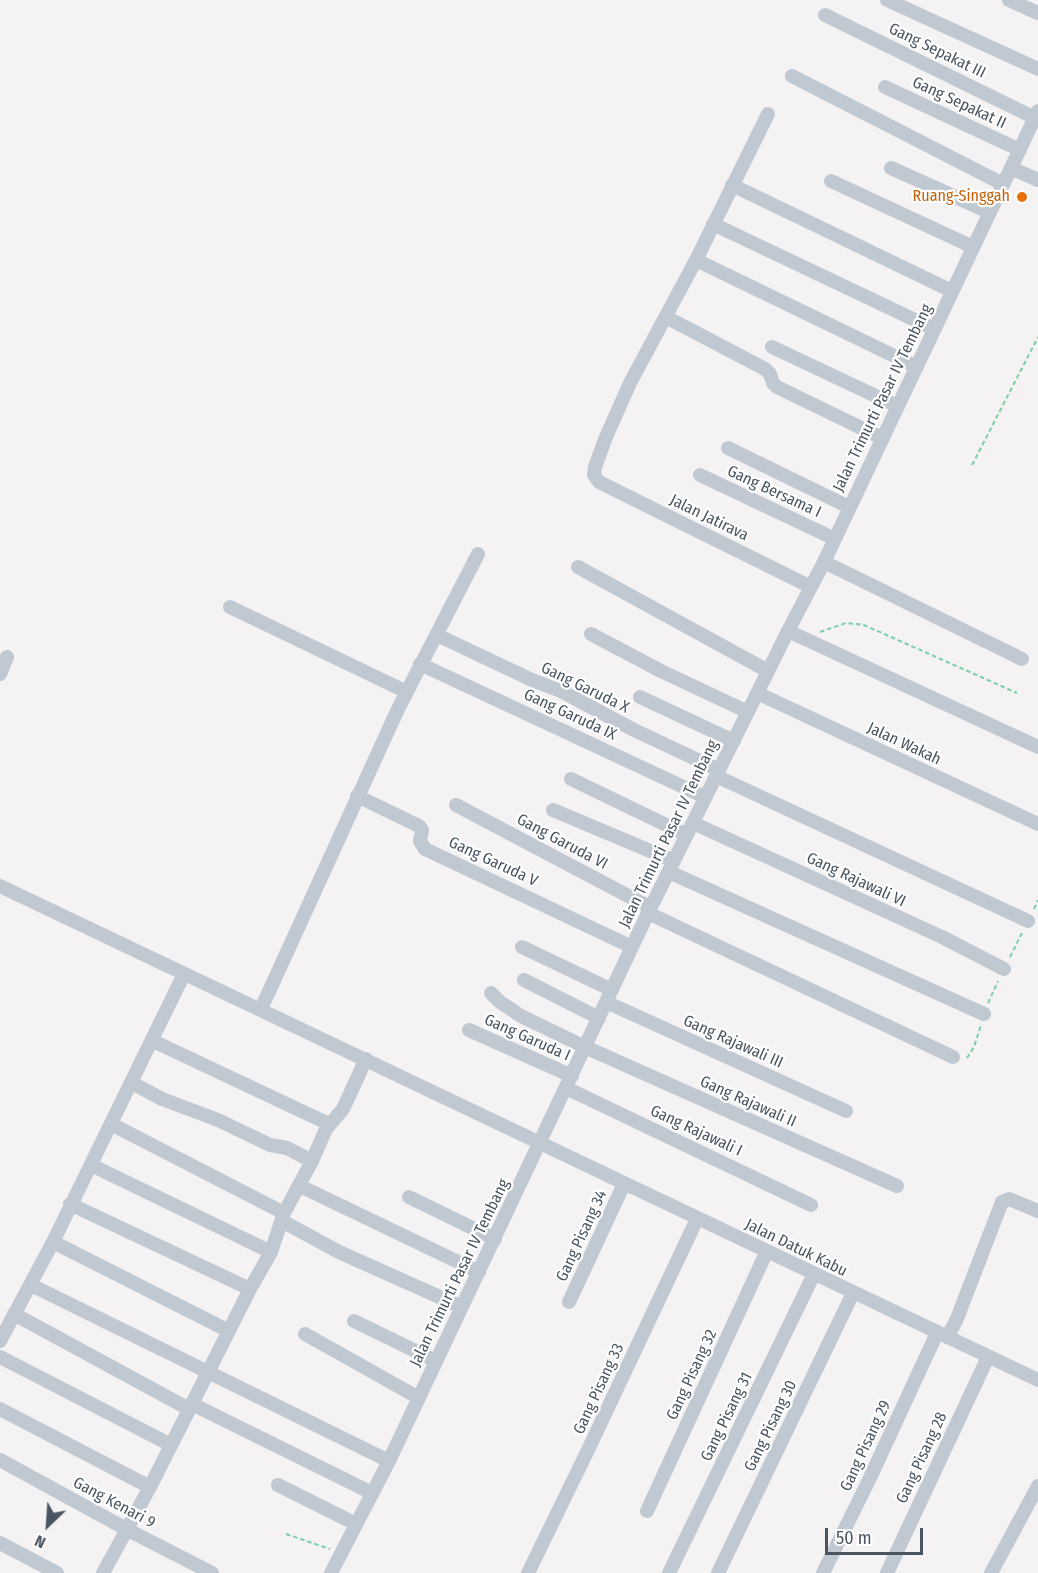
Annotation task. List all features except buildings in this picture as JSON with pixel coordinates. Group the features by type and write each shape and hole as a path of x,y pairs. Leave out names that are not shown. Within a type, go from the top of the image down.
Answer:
{"street":[{"path":"887,0 1038,69"},
{"path":"1009,0 1038,13"},
{"name":"Gang Sepakat III","path":"825,15 1036,114"},
{"path":"792,76 1003,184"},
{"name":"Gang Sepakat II","path":"885,87 1020,150"},
{"path":"768,114 666,317 765,369 777,387 882,438"},
{"name":"Jalan Trimurti Pasar IV Tembang","path":"331,1573 389,1461 705,796 824,562 1036,114"},
{"path":"891,168 990,212"},
{"path":"1011,168 1038,180"},
{"path":"831,181 973,248"},
{"path":"732,185 952,291"},
{"path":"713,224 934,328"},
{"path":"696,260 917,367"},
{"name":"Jalan Jatirava","path":"666,317 630,383 606,437 594,475 599,482 811,587"},
{"path":"772,347 897,406"},
{"path":"728,448 849,507"},
{"name":"Gang Bersama I","path":"700,475 834,539"},
{"path":"261,1009 357,796 420,664 478,554"},
{"path":"824,562 1022,659"},
{"path":"578,567 768,671"},
{"path":"230,607 407,692"},
{"path":"788,631 1038,747"},
{"path":"591,634 661,671 748,712"},
{"name":"Gang Garuda X","path":"437,635 532,680 561,691 718,773 1028,921"},
{"path":"0,674 7,657"},
{"name":"Gang Garuda IX","path":"420,664 705,796"},
{"name":"Jalan Wakah","path":"757,693 1038,824"},
{"path":"640,697 734,741"},
{"name":"Gang Rajawali VI","path":"571,779 932,933 1004,969"},
{"name":"Gang Garuda V","path":"357,796 419,826 422,830 420,841 425,849 632,947"},
{"name":"Gang Garuda VI","path":"456,805 650,910 953,1057"},
{"path":"553,810 984,1014"},
{"name":"Jalan Datuk Kabu","path":"0,886 1038,1380"},
{"name":"Gang Rajawali III","path":"522,947 609,996 846,1111"},
{"path":"0,1341 53,1242 184,974"},
{"path":"524,980 599,1018"},
{"name":"Gang Rajawali II","path":"491,993 521,1016 585,1047 897,1186"},
{"name":"Gang Garuda I","path":"469,1030 569,1082"},
{"path":"153,1041 329,1124"},
{"path":"103,1573 128,1530 271,1252 283,1217 329,1124 343,1109 366,1059"},
{"name":"Gang Rajawali I","path":"569,1082 812,1205"},
{"path":"132,1083 162,1099 218,1120 270,1145 287,1148 312,1161"},
{"path":"111,1124 283,1217 339,1252 462,1307"},
{"path":"90,1165 271,1252"},
{"name":"Gang Pisang 34","path":"569,1302 624,1184"},
{"path":"300,1185 479,1272"},
{"path":"409,1197 495,1239"},
{"name":"Gang Pisang 29","path":"823,1573 942,1335 956,1321 1002,1202 1009,1199 1038,1211"},
{"path":"70,1204 250,1289"},
{"name":"Gang Pisang 33","path":"528,1573 697,1219"},
{"path":"53,1242 229,1331"},
{"name":"Gang Pisang 32","path":"647,1511 767,1251"},
{"name":"Gang Pisang 31","path":"669,1573 814,1274"},
{"path":"31,1285 389,1461"},
{"name":"Gang Pisang 30","path":"718,1573 853,1293"},
{"path":"14,1314 190,1407 372,1493"},
{"path":"354,1321 436,1361"},
{"path":"305,1334 419,1398"},
{"path":"0,1357 171,1445"},
{"name":"Gang Pisang 28","path":"887,1573 988,1357"},
{"path":"0,1409 150,1487"},
{"name":"Gang Kenari 9","path":"0,1460 212,1573"},
{"path":"278,1485 356,1524"},
{"path":"991,1573 1038,1486"},
{"path":"0,1543 57,1573"}],"path":[{"path":"972,465 1038,337"},
{"path":"804,638 846,623 864,625 1017,693"},
{"path":"1004,969 1038,900"},
{"path":"286,1534 341,1554"}],"place":[{"name":"Ruang-Singgah","path":"1022,197"}]}
